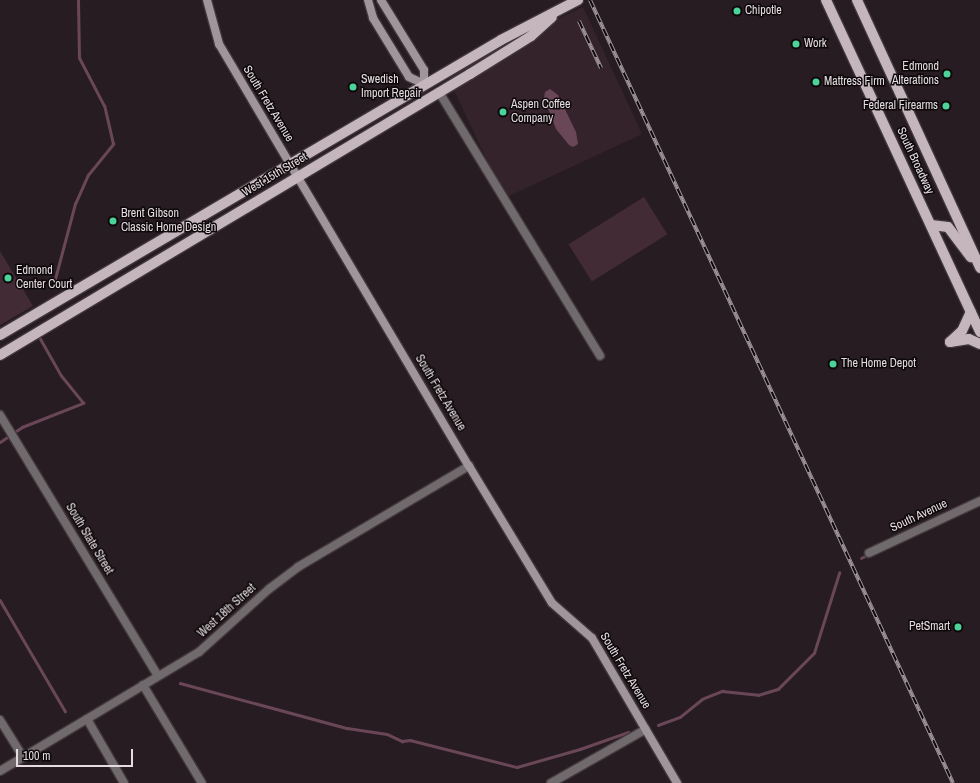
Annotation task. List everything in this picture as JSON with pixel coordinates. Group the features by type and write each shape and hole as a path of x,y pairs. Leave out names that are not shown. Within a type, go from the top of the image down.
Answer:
{"main road":[{"name":"West 15th Street","path":"0,336 424,84 506,37 560,11 578,0"},
{"name":"South Broadway","path":"826,0 980,332"},
{"name":"South Broadway","path":"857,0 980,268"},
{"name":"West 15th Street","path":"0,355 531,36 560,11"},
{"path":"424,84 439,92"},
{"path":"930,225 948,227 980,268"},
{"path":"971,312 962,331 950,342 969,339 980,344"}],"street":[{"name":"South Fretz Avenue","path":"207,0 219,44 469,466 548,596 560,612 592,638 677,783"},
{"path":"368,0 373,18 409,77 424,84 424,70 382,0"},
{"path":"439,92 600,356"},
{"name":"South State Street","path":"0,415 158,676"},
{"name":"West 18th Street","path":"0,771 214,641 269,589 298,567 469,466"},
{"name":"South Avenue","path":"869,553 980,501"},
{"path":"143,685 202,783"},
{"path":"87,719 124,783"},
{"path":"0,720 23,757"},
{"path":"551,783 646,729"}],"shaded area":[{"path":"583,7 642,134 504,198 445,71"},
{"path":"550,89 558,95 576,132 578,144 573,147 569,145 556,129 544,98 545,92"},
{"path":"644,197 667,234 592,281 569,244"},
{"name":"Edmond Center Court","path":"0,251 33,306 0,325"}],"waterway":[{"path":"55,279 75,204 88,175 113,144 104,106 79,58 78,0"},
{"path":"0,442 22,427 83,403 61,376 40,339"},
{"path":"861,558 869,554"},
{"path":"658,725 680,717 702,699 722,691 758,695 778,689 814,653 839,573"},
{"path":"0,600 65,711"},
{"path":"180,683 347,728 387,734 402,741 410,740 517,767 580,749 628,732"}],"railway":[{"path":"590,0 953,783"},
{"path":"579,21 601,68"}],"place":[{"name":"Chipotle","path":"737,11"},
{"name":"Work","path":"796,44"},
{"name":"Edmond Alterations","path":"947,74"},
{"name":"Mattress Firm","path":"816,82"},
{"name":"Swedish Import Repair","path":"353,87"},
{"name":"Federal Firearms","path":"946,106"},
{"name":"Aspen Coffee Company","path":"503,112"},
{"name":"Brent Gibson Classic Home Design","path":"113,221"},
{"name":"Edmond Center Court","path":"8,278"},
{"name":"The Home Depot","path":"833,364"},
{"name":"PetSmart","path":"958,627"}]}
